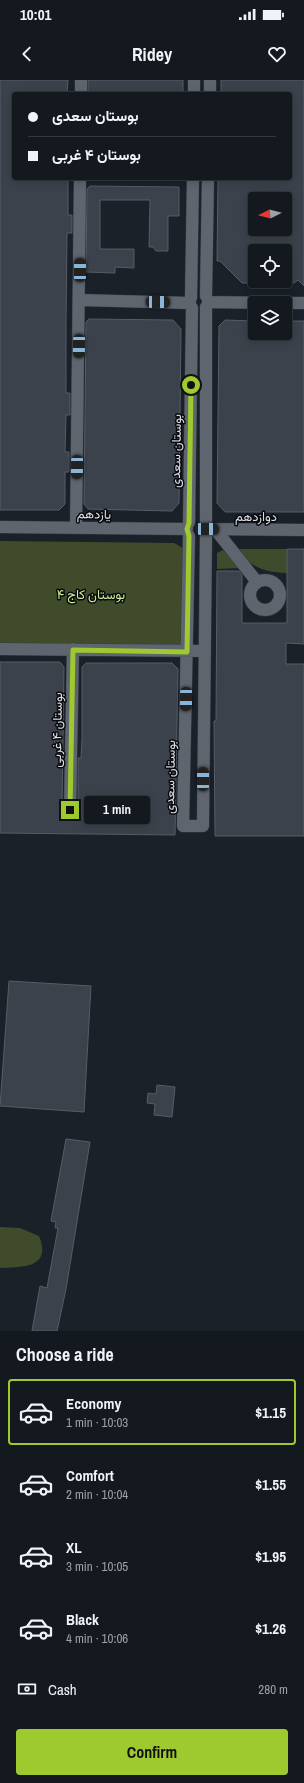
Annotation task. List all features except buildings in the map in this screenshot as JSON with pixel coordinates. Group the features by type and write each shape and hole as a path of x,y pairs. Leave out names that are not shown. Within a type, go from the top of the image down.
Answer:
{"street":[{"path":"81,80 81,92"},
{"path":"194,80 194,92"},
{"path":"210,80 210,92"},
{"path":"76,528 80,300 80,180"},
{"name":"بوستان سعدی","path":"193,180 187,652 183,826 203,826 205,651 209,529 206,302 208,180"},
{"path":"80,300 191,303 198,293 206,302 248,303"},
{"path":"292,303 304,303"},
{"path":"209,529 198,540 188,530 198,519 209,529 257,582"},
{"name":"یازدهم","path":"0,527 188,530"},
{"name":"دوازدهم","path":"209,529 304,530"},
{"path":"0,649 205,651"},
{"name":"بوستان ۴ غربی","path":"70,810 73,650"}],"green space":[{"name":"بوستان کاج ۴","path":"0,541 174,543 183,548 182,645 0,646"},
{"path":"234,549 287,549 288,573 264,570 252,564"},
{"path":"223,550 240,568 217,569 217,553"},
{"path":"0,1227 20,1228 39,1236 42,1254 38,1260 33,1264 26,1266 0,1268"}],"route":[{"path":"70,810 73,650 187,652 189,536 187,533 187,526 189,523 191,385"}]}
